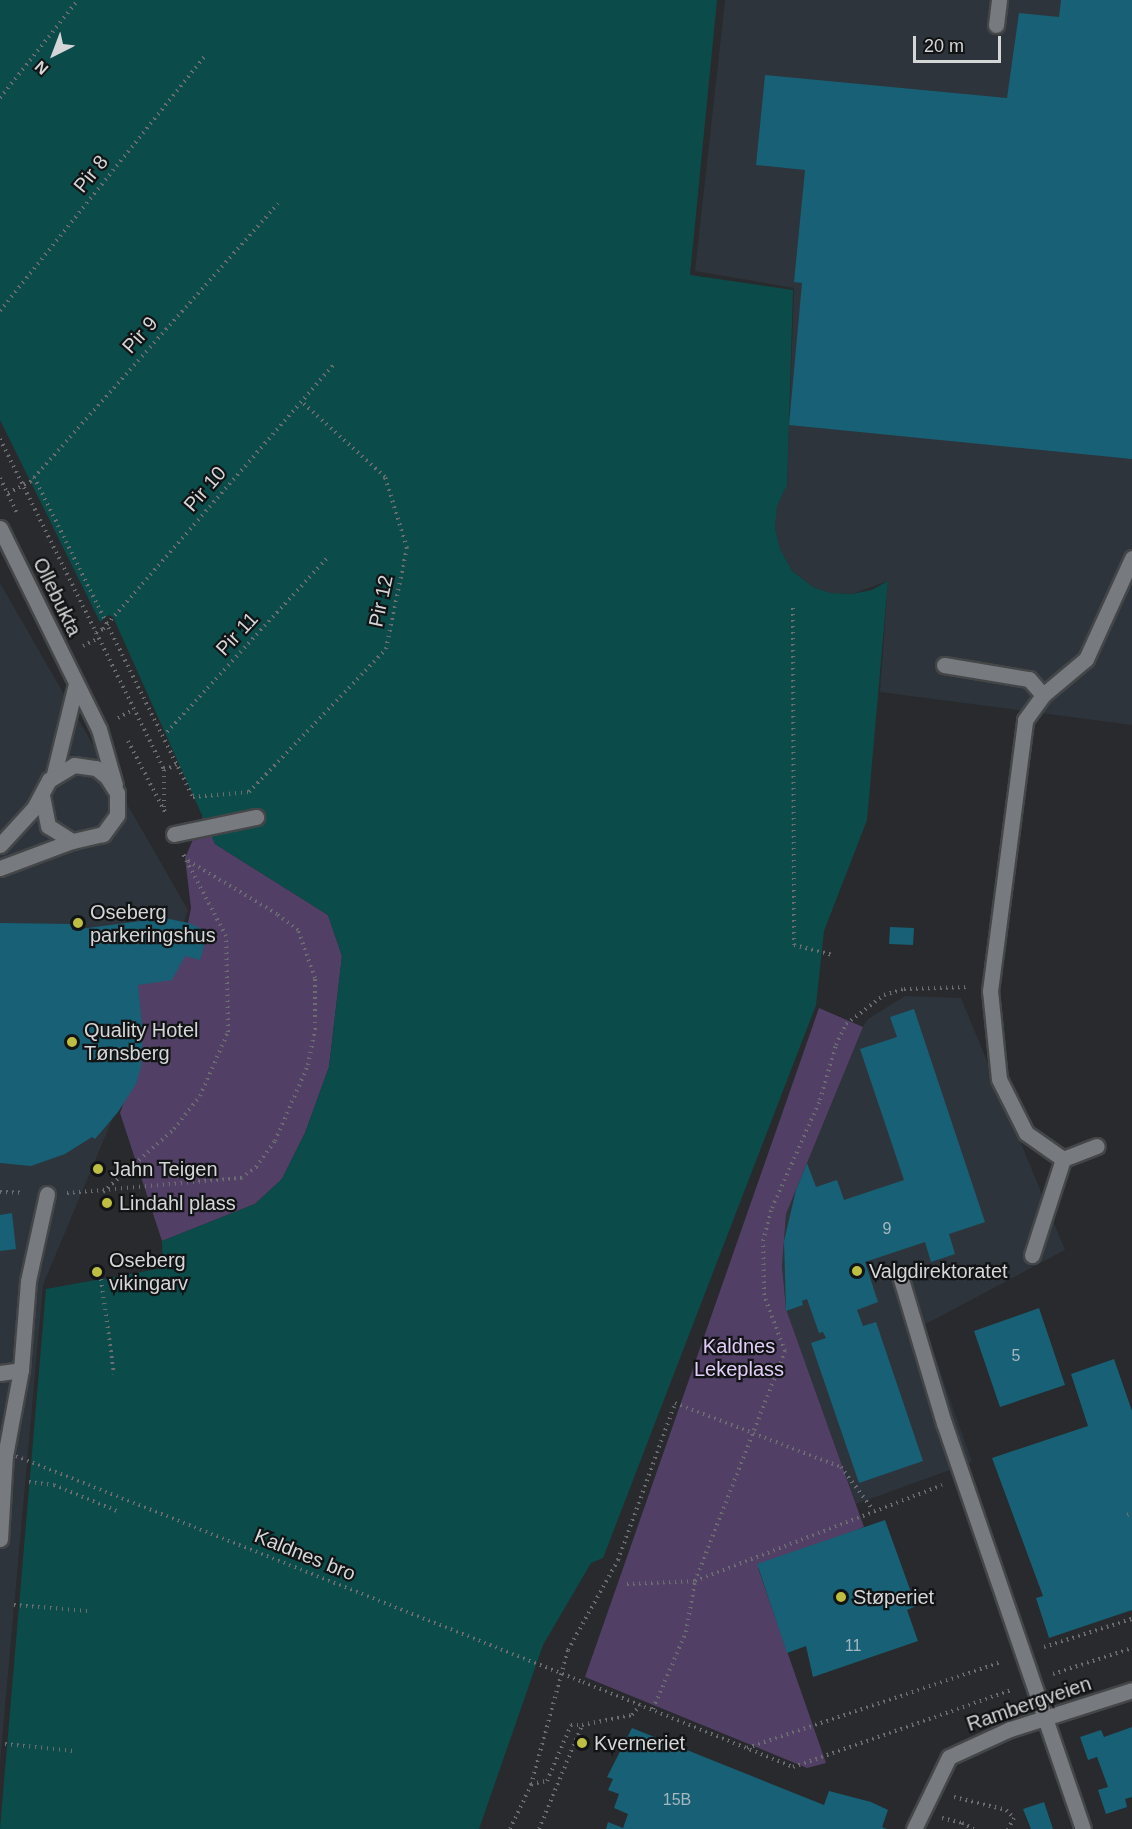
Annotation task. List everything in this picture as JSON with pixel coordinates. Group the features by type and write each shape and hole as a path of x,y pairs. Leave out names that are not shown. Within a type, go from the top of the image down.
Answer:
{"street":[{"path":"996,25 999,0"},
{"name":"Ollebukta","path":"0,867 72,841 91,840 109,828 117,815 117,793 99,729 2,536"},
{"path":"1063,1159 1026,1133 999,1079 990,991 1025,720 1043,695 1086,659 1132,558"},
{"path":"944,665 1029,679 1043,695"},
{"path":"0,845 42,796 54,774 76,684"},
{"path":"54,774 74,765 89,766 107,777 117,793"},
{"path":"42,796 48,826 72,841"},
{"path":"174,834 256,817"},
{"path":"1063,1159 1097,1146"},
{"path":"1032,1255 1063,1159"},
{"path":"0,1539 7,1457 21,1370 28,1281 47,1194"},
{"path":"901,1279 944,1423 1083,1829"},
{"path":"0,1373 21,1370"},
{"name":"Rambergveien","path":"914,1829 930,1791 949,1757 1046,1717 1132,1690"}],"path":[{"path":"0,98 78,0"},
{"name":"Pir 8","path":"0,311 206,55"},
{"name":"Pir 9","path":"8,493 23,486 34,477 278,204"},
{"name":"Pir 10","path":"96,633 108,623 335,363"},
{"name":"Pir 12","path":"177,764 193,797 249,792 386,649 407,548 385,477 302,402"},
{"path":"0,439 164,770 164,810"},
{"path":"34,477 177,764 164,770"},
{"name":"Pir 11","path":"167,732 328,557"},
{"path":"793,608 794,945 833,955"},
{"path":"82,647 99,638"},
{"path":"122,716 134,709"},
{"path":"47,1194 103,1192 241,1178 256,1167 291,1108 308,1065 315,1029 315,978 298,930 185,858 226,936 228,1032 200,1096 174,1129 103,1192"},
{"path":"653,1709 686,1632 695,1581 750,1435 785,1351 764,1295 763,1241 772,1208 820,1100 846,1024 884,995 904,989 968,987 990,991"},
{"path":"101,1279 114,1374"},
{"path":"510,1829 531,1785 568,1650 618,1560 675,1403 750,1435 841,1467 873,1510"},
{"name":"Kaldnes bro","path":"7,1457 653,1709 793,1767 1012,1690"},
{"path":"29,1482 54,1485 117,1511"},
{"path":"627,1584 695,1581 942,1485"},
{"path":"14,1605 88,1611"},
{"path":"1036,1650 1132,1618"},
{"path":"1046,1677 1132,1648"},
{"path":"747,1748 1001,1662"},
{"path":"531,1785 547,1781 570,1725 582,1725 633,1715 640,1705"},
{"path":"539,1829 582,1725"},
{"path":"6,1744 75,1751"},
{"path":"930,1791 1006,1810 1014,1818 1008,1829"},
{"path":"962,1823 974,1829"}],"shaded area":[{"path":"725,0 1132,0 1132,725 880,692 888,581 852,594 830,593 813,587 792,571 780,549 775,528 777,506 787,484 794,288 695,271"},
{"path":"0,583 188,910 130,1077 43,1285 0,1763"},
{"path":"905,996 961,998 1065,1250 924,1325 972,1462 856,1504 786,1309 782,1266 786,1214 863,1027 868,1019"}],"green space":[{"path":"204,814 215,844 328,915 342,956 329,1067 305,1133 282,1179 255,1204 162,1241 120,1113 138,1062 137,974 184,944 191,908 185,858"},
{"name":"Kaldnes Lekeplass","path":"819,1008 863,1027 786,1214 782,1266 786,1309 864,1527 758,1568 826,1763 807,1768 585,1677"}],"water":[{"path":"0,0 717,0 690,275 793,290 787,485 777,506 775,528 780,549 792,571 813,587 830,593 852,594 872,590 888,581 867,820 824,931 816,1005 603,1558 591,1563 543,1645 479,1829 0,1829 46,1289 163,1268 162,1241 255,1204 282,1179 305,1133 329,1067 342,956 328,915 215,844 113,617 109,615 100,622 0,420"}],"building":[{"path":"1061,0 1132,0 1132,459 789,425 802,283 794,282 805,170 756,165 765,75 1007,98 1019,13 1059,17"},
{"name":"Quality Hotel Tønsberg","path":"164,918 189,923 208,932 200,960 185,956 172,980 138,985 143,1035 141,1067 136,1084 118,1112 95,1139 92,1137 65,1154 31,1166 0,1163 0,923 72,924 72,930"},
{"path":"890,927 914,928 913,945 889,944"},
{"path":"914,1009 985,1222 949,1234 955,1254 931,1262 925,1242 865,1262 878,1302 857,1310 863,1326 876,1322 923,1461 859,1483 811,1343 826,1338 823,1332 819,1333 807,1299 802,1301 803,1305 786,1311 784,1241 796,1190 807,1163 816,1187 837,1180 844,1200 904,1180 860,1049 897,1037 890,1017"},
{"path":"12,1213 16,1249 0,1251 0,1215"},
{"path":"1039,1308 1065,1385 1000,1407 974,1331"},
{"path":"1114,1359 1132,1411 1132,1610 1049,1638 1036,1598 1043,1596 992,1458 1088,1426 1071,1374"},
{"name":"Støperiet","path":"885,1520 916,1606 907,1610 918,1641 813,1677 806,1646 787,1653 757,1564"},
{"path":"1132,1727 1132,1797 1125,1799 1127,1807 1106,1814 1098,1790 1108,1787 1097,1757 1088,1760 1080,1737 1101,1730 1104,1737"},
{"path":"632,1728 824,1805 829,1791 871,1802 888,1810 882,1827 887,1829 606,1829 608,1822 623,1828 628,1814 614,1808 619,1794 608,1790 613,1779 607,1777"},
{"path":"1044,1802 1053,1829 1031,1829 1023,1809"}],"place":[{"name":"Oseberg parkeringshus","path":"78,923"},
{"name":"Quality Hotel Tønsberg","path":"72,1042"},
{"name":"Jahn Teigen","path":"98,1169"},
{"name":"Lindahl plass","path":"107,1203"},
{"name":"Valgdirektoratet","path":"857,1271"},
{"name":"Oseberg vikingarv","path":"97,1272"},
{"name":"Støperiet","path":"841,1597"},
{"name":"Kverneriet","path":"582,1743"}]}
